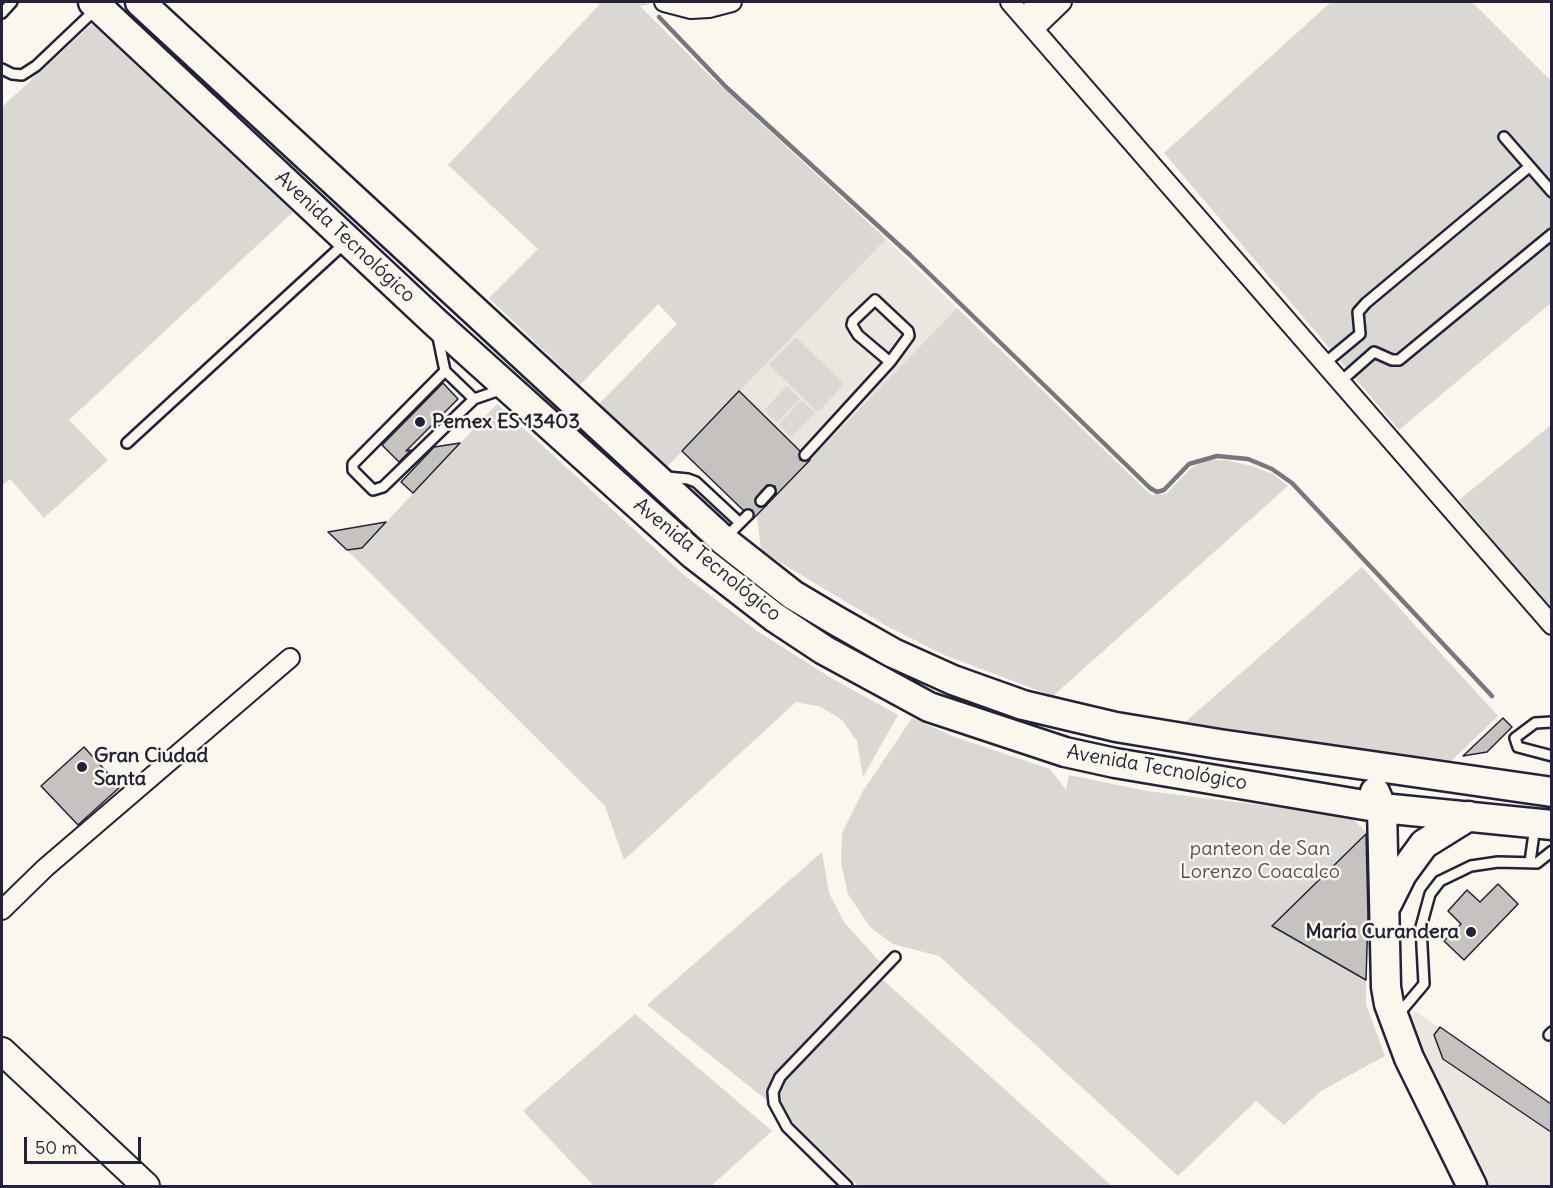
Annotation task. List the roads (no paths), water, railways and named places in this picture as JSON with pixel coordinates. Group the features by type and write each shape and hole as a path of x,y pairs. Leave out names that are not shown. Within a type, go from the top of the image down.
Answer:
{"main road":[{"name":"Avenida Tecnológico","path":"140,2 651,476 731,532 793,595 893,653 953,680 1003,698 1116,727 1551,792"},
{"name":"Avenida Tecnológico","path":"95,4 436,323 686,548 733,587 824,650 916,702 1065,752 1115,764 1382,808 1544,824"},
{"path":"1327,758 1363,778 1377,794 1382,808 1386,987 1394,1020 1409,1058 1472,1186"},
{"path":"1382,808 1423,785 1460,778"},
{"path":"1385,909 1402,874 1424,844 1469,816"}],"street":[{"path":"664,2 691,9 709,8 732,2"},
{"path":"1010,2 1551,625"},
{"path":"1029,22 1041,2"},
{"path":"1029,22 1062,2"},
{"path":"2,910 45,868 291,658"},
{"path":"2,1051 146,1186"}],"lane":[{"path":"2,13 12,2"},
{"path":"2,69 12,74 22,75 36,66 95,4"},
{"path":"1504,137 1551,192"},
{"path":"1325,363 1360,334 1358,312 1366,303 1529,167"},
{"path":"1340,381 1374,352 1392,360 1400,360 1551,234"},
{"path":"127,443 348,240"},
{"path":"805,455 890,362 909,333 875,300 852,321 852,325 858,335 890,362"},
{"path":"436,323 445,371 474,399"},
{"path":"445,371 353,464 353,470 373,490 383,487 474,399 509,387"},
{"path":"761,501 770,491"},
{"path":"731,532 748,515"},
{"path":"1551,723 1535,723 1515,738 1518,747 1551,756"},
{"path":"1530,862 1544,824"},
{"path":"1394,1020 1424,984 1421,927 1430,894 1440,881 1471,866 1498,862 1539,861 1551,851"},
{"path":"847,1186 787,1126 774,1103 773,1092 780,1077 895,957"}],"waterway":[{"path":"659,17 726,87 910,255 1150,488 1157,492 1164,490 1189,464 1217,456 1248,459 1272,469 1292,483 1492,696"}],"place":[{"name":"Pemex ES 13403","path":"420,422"},
{"name":"Gran Ciudad Santa","path":"82,767"},
{"name":"María Curandera","path":"1471,932"}],"park label":[{"name":"panteon de San Lorenzo Coacalco","path":"1260,860"}]}
